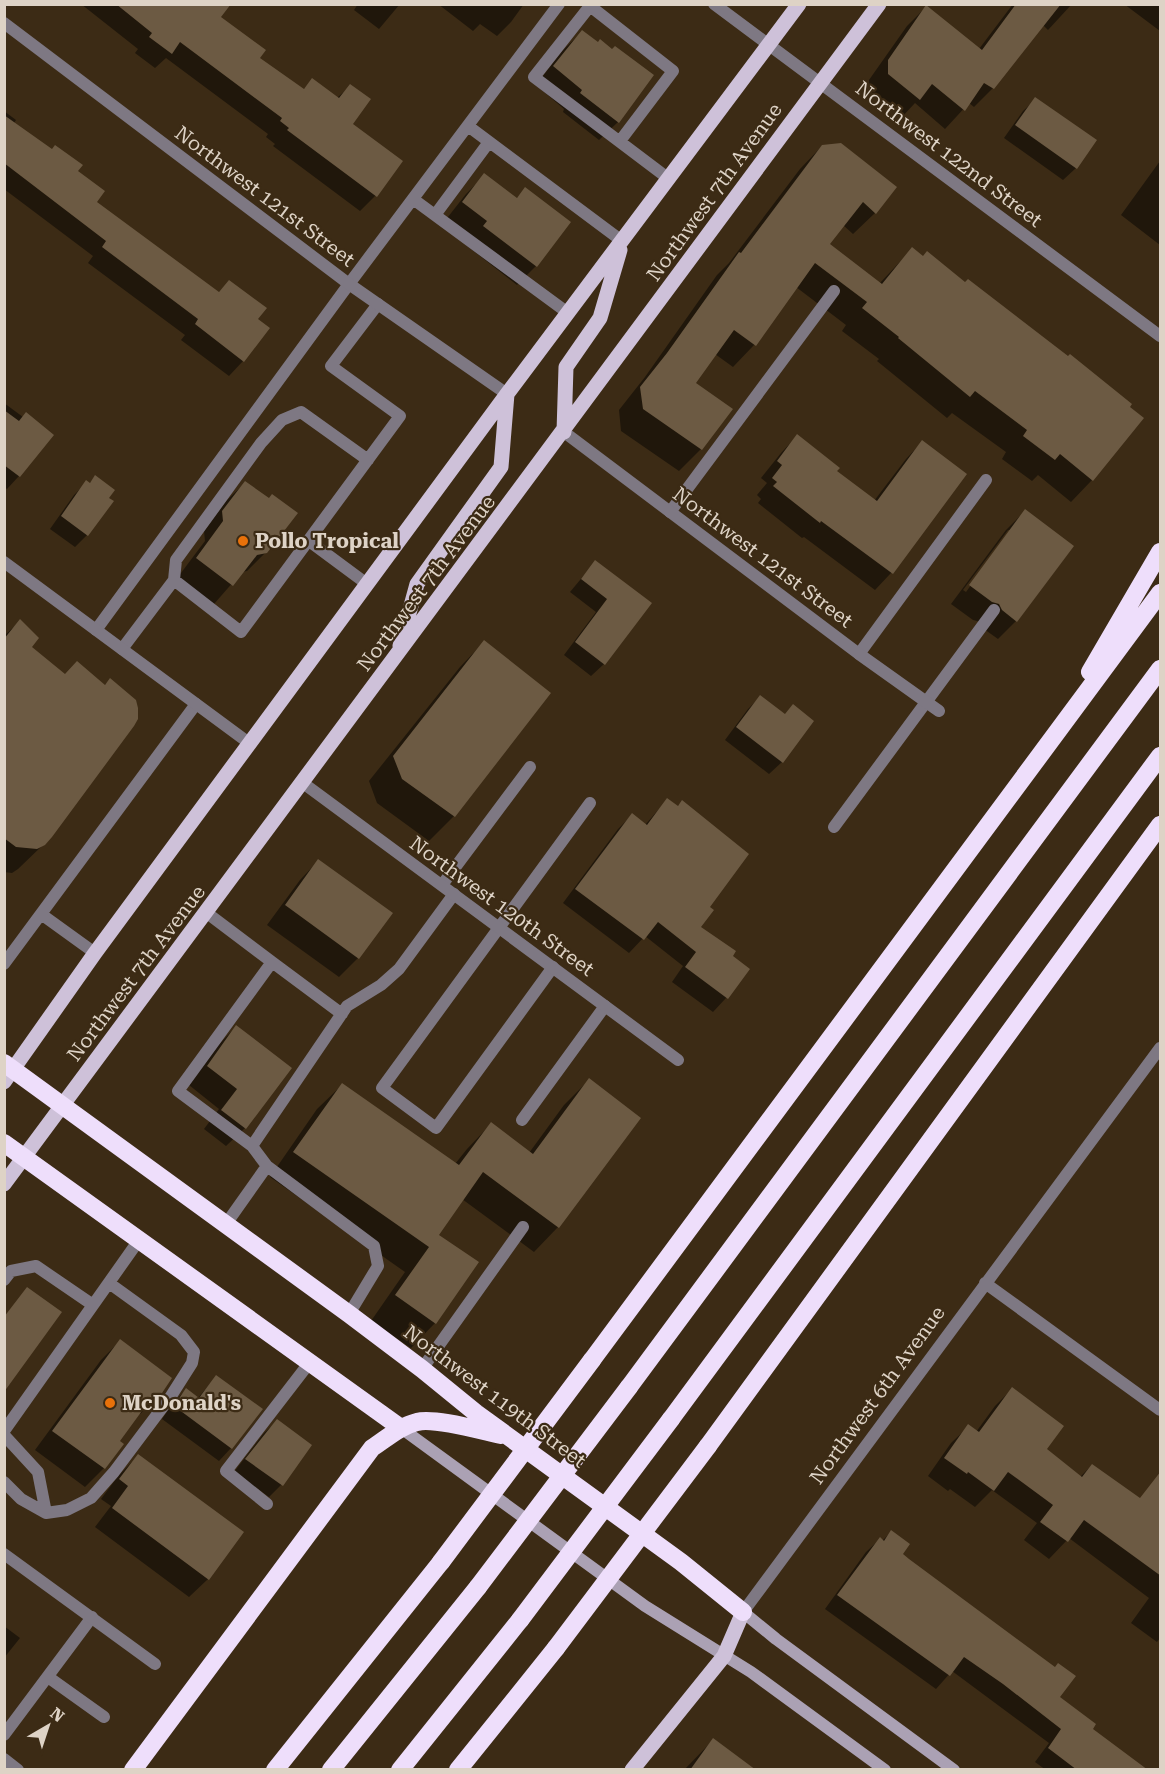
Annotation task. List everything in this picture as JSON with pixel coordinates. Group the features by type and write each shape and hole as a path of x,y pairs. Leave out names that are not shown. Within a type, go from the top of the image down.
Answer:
{"highway":[{"path":"1039,757 1161,552"},
{"path":"275,1770 441,1562 1161,593"},
{"path":"331,1770 478,1587 629,1387 1161,669"},
{"path":"400,1770 520,1620 671,1419 1161,756"},
{"path":"458,1770 556,1648 708,1446 1161,825"},
{"name":"Northwest 119th Street","path":"8,1071 63,1106 349,1314 508,1437 681,1562 743,1612"},
{"path":"4,1143 401,1428"},
{"path":"134,1770 372,1448 401,1428 419,1421 448,1424 508,1437"}],"main road":[{"path":"8,1071 507,394 799,4"},
{"name":"Northwest 7th Avenue","path":"4,1184 564,432 879,4"},
{"path":"564,432 566,367 600,318 622,241"},
{"path":"397,656 417,584 501,467 507,394"},
{"path":"401,1428 645,1606 751,1671 885,1770"},
{"name":"Northwest 6th Avenue","path":"632,1770 724,1656 743,1612"},
{"name":"Northwest 119th Street","path":"743,1612 776,1639 954,1770"}],"street":[{"path":"96,630 348,284 559,4"},
{"name":"Northwest 122nd Street","path":"714,4 1161,336"},
{"path":"620,141 673,71 590,6 534,77 669,178"},
{"name":"Northwest 121st Street","path":"4,23 348,284 507,394"},
{"path":"468,126 622,241"},
{"path":"435,215 489,142"},
{"path":"413,199 568,314"},
{"path":"670,512 834,291"},
{"path":"174,580 241,632 309,541 400,416 331,366 378,304"},
{"path":"122,649 174,580 176,560 189,541 261,443 282,420 301,412 368,460"},
{"name":"Northwest 121st Street","path":"564,432 859,654 939,711"},
{"path":"859,654 986,480"},
{"path":"309,541 367,584"},
{"path":"4,562 249,743"},
{"path":"834,827 994,610"},
{"path":"4,964 196,704"},
{"path":"442,885 530,767"},
{"name":"Northwest 120th Street","path":"303,783 678,1060"},
{"path":"553,967 436,1128 382,1088 590,803"},
{"path":"252,1146 347,1006 381,985 399,969 454,894"},
{"path":"207,913 342,1014"},
{"path":"41,914 95,953"},
{"path":"272,962 178,1091 252,1146 267,1166 374,1246 378,1266 349,1314"},
{"path":"522,1119 605,1006"},
{"name":"Northwest 6th Avenue","path":"743,1612 1161,1048"},
{"path":"226,1224 267,1166"},
{"path":"422,1369 523,1227"},
{"path":"46,1513 38,1473 4,1433 140,1240"},
{"path":"4,1280 11,1271 36,1266 93,1305"},
{"path":"4,1482 21,1499 46,1513 67,1510 90,1498 114,1472 192,1363 194,1352 181,1335 109,1283"},
{"path":"986,1283 1161,1410"},
{"path":"267,1504 226,1471 310,1362"},
{"path":"4,1554 155,1664"},
{"path":"4,1735 92,1617"},
{"path":"48,1677 104,1717"},
{"path":"4,1759 18,1770"}],"building":[{"path":"116,4 231,4 221,17 266,50 260,58 304,89 312,78 339,98 350,84 371,99 353,124 403,161 377,197 287,130 289,128 280,121 282,118 180,42 172,54 149,37 152,33"},
{"path":"1016,4 1061,4 994,89 984,83 965,111 932,84 920,100 888,74 888,60 926,5 982,50"},
{"path":"582,30 598,42 600,39 612,49 615,46 654,75 619,123 580,93 582,90 553,66"},
{"path":"1035,97 1097,140 1077,169 1015,125"},
{"path":"4,115 52,149 55,145 83,165 78,171 105,191 97,202 219,292 229,280 267,308 258,319 270,328 244,362 195,324 198,319 102,247 106,241 4,163"},
{"path":"841,143 897,187 876,214 863,202 830,244 882,284 912,247 923,256 927,251 965,282 968,279 1068,356 1070,354 1132,404 1130,407 1144,418 1093,481 1060,454 1055,460 1023,436 1027,430 975,391 970,397 862,308 867,302 815,263 756,346 734,330 696,383 733,409 702,450 643,409 640,387 739,252 741,253 822,145"},
{"path":"484,173 517,198 525,187 571,222 537,267 483,226 487,221 462,202"},
{"path":"4,410 19,421 26,412 54,435 20,477 4,465"},
{"path":"797,434 840,468 837,471 877,501 922,440 967,474 893,574 821,521 820,523 773,486 777,482 772,478 782,465 777,461"},
{"path":"95,475 115,490 109,498 114,501 88,536 61,516 86,480 90,483"},
{"name":"Pollo Tropical","path":"245,481 269,498 272,494 298,513 267,553 257,555 233,586 196,558 223,521 222,511"},
{"path":"1025,509 1074,546 1017,622 1002,610 999,604 992,602 969,585"},
{"path":"595,560 652,603 605,665 575,642 607,599 581,579"},
{"path":"20,619 39,638 32,647 65,674 77,661 105,685 110,678 136,700 138,708 138,719 134,726 52,837 45,845 37,849 16,847 4,838 4,639"},
{"path":"484,640 551,693 455,817 402,779 393,756"},
{"path":"760,695 785,714 793,704 814,721 783,763 736,727"},
{"path":"667,798 678,806 682,800 749,854 710,907 714,910 701,927 736,951 733,956 750,969 728,999 685,967 696,952 658,922 644,940 575,889 632,813 647,825"},
{"path":"318,859 393,913 359,959 285,905"},
{"path":"236,1025 292,1068 246,1129 221,1110 237,1089 207,1066"},
{"path":"589,1078 641,1118 559,1228 483,1172 439,1235 479,1262 436,1324 395,1295 429,1247 293,1152 342,1083 459,1165 491,1122 533,1154"},
{"path":"27,1287 62,1312 4,1392 4,1317"},
{"name":"McDonald's","path":"120,1339 172,1378 160,1396 155,1393 120,1441 124,1444 105,1469 52,1431"},
{"path":"216,1375 263,1409 232,1449 174,1406 186,1388 199,1398"},
{"path":"1012,1387 1064,1426 1047,1449 1082,1477 1092,1464 1140,1498 1161,1471 1161,1576 1084,1520 1068,1542 1040,1522 1053,1505 1008,1472 994,1491 944,1458 968,1424 979,1432"},
{"path":"277,1419 312,1445 283,1486 245,1459"},
{"path":"138,1454 244,1532 209,1580 112,1508 128,1486 119,1479"},
{"path":"891,1530 910,1544 903,1554 909,1559 1055,1667 1058,1663 1076,1676 1060,1697 1096,1724 1093,1729 1148,1770 1077,1770 1048,1748 1061,1729 1003,1684 964,1657 950,1676 837,1595 880,1537 884,1541"},
{"path":"713,1738 756,1770 690,1770"}],"place":[{"name":"Pollo Tropical","path":"243,541"},
{"name":"McDonald's","path":"110,1403"}]}
